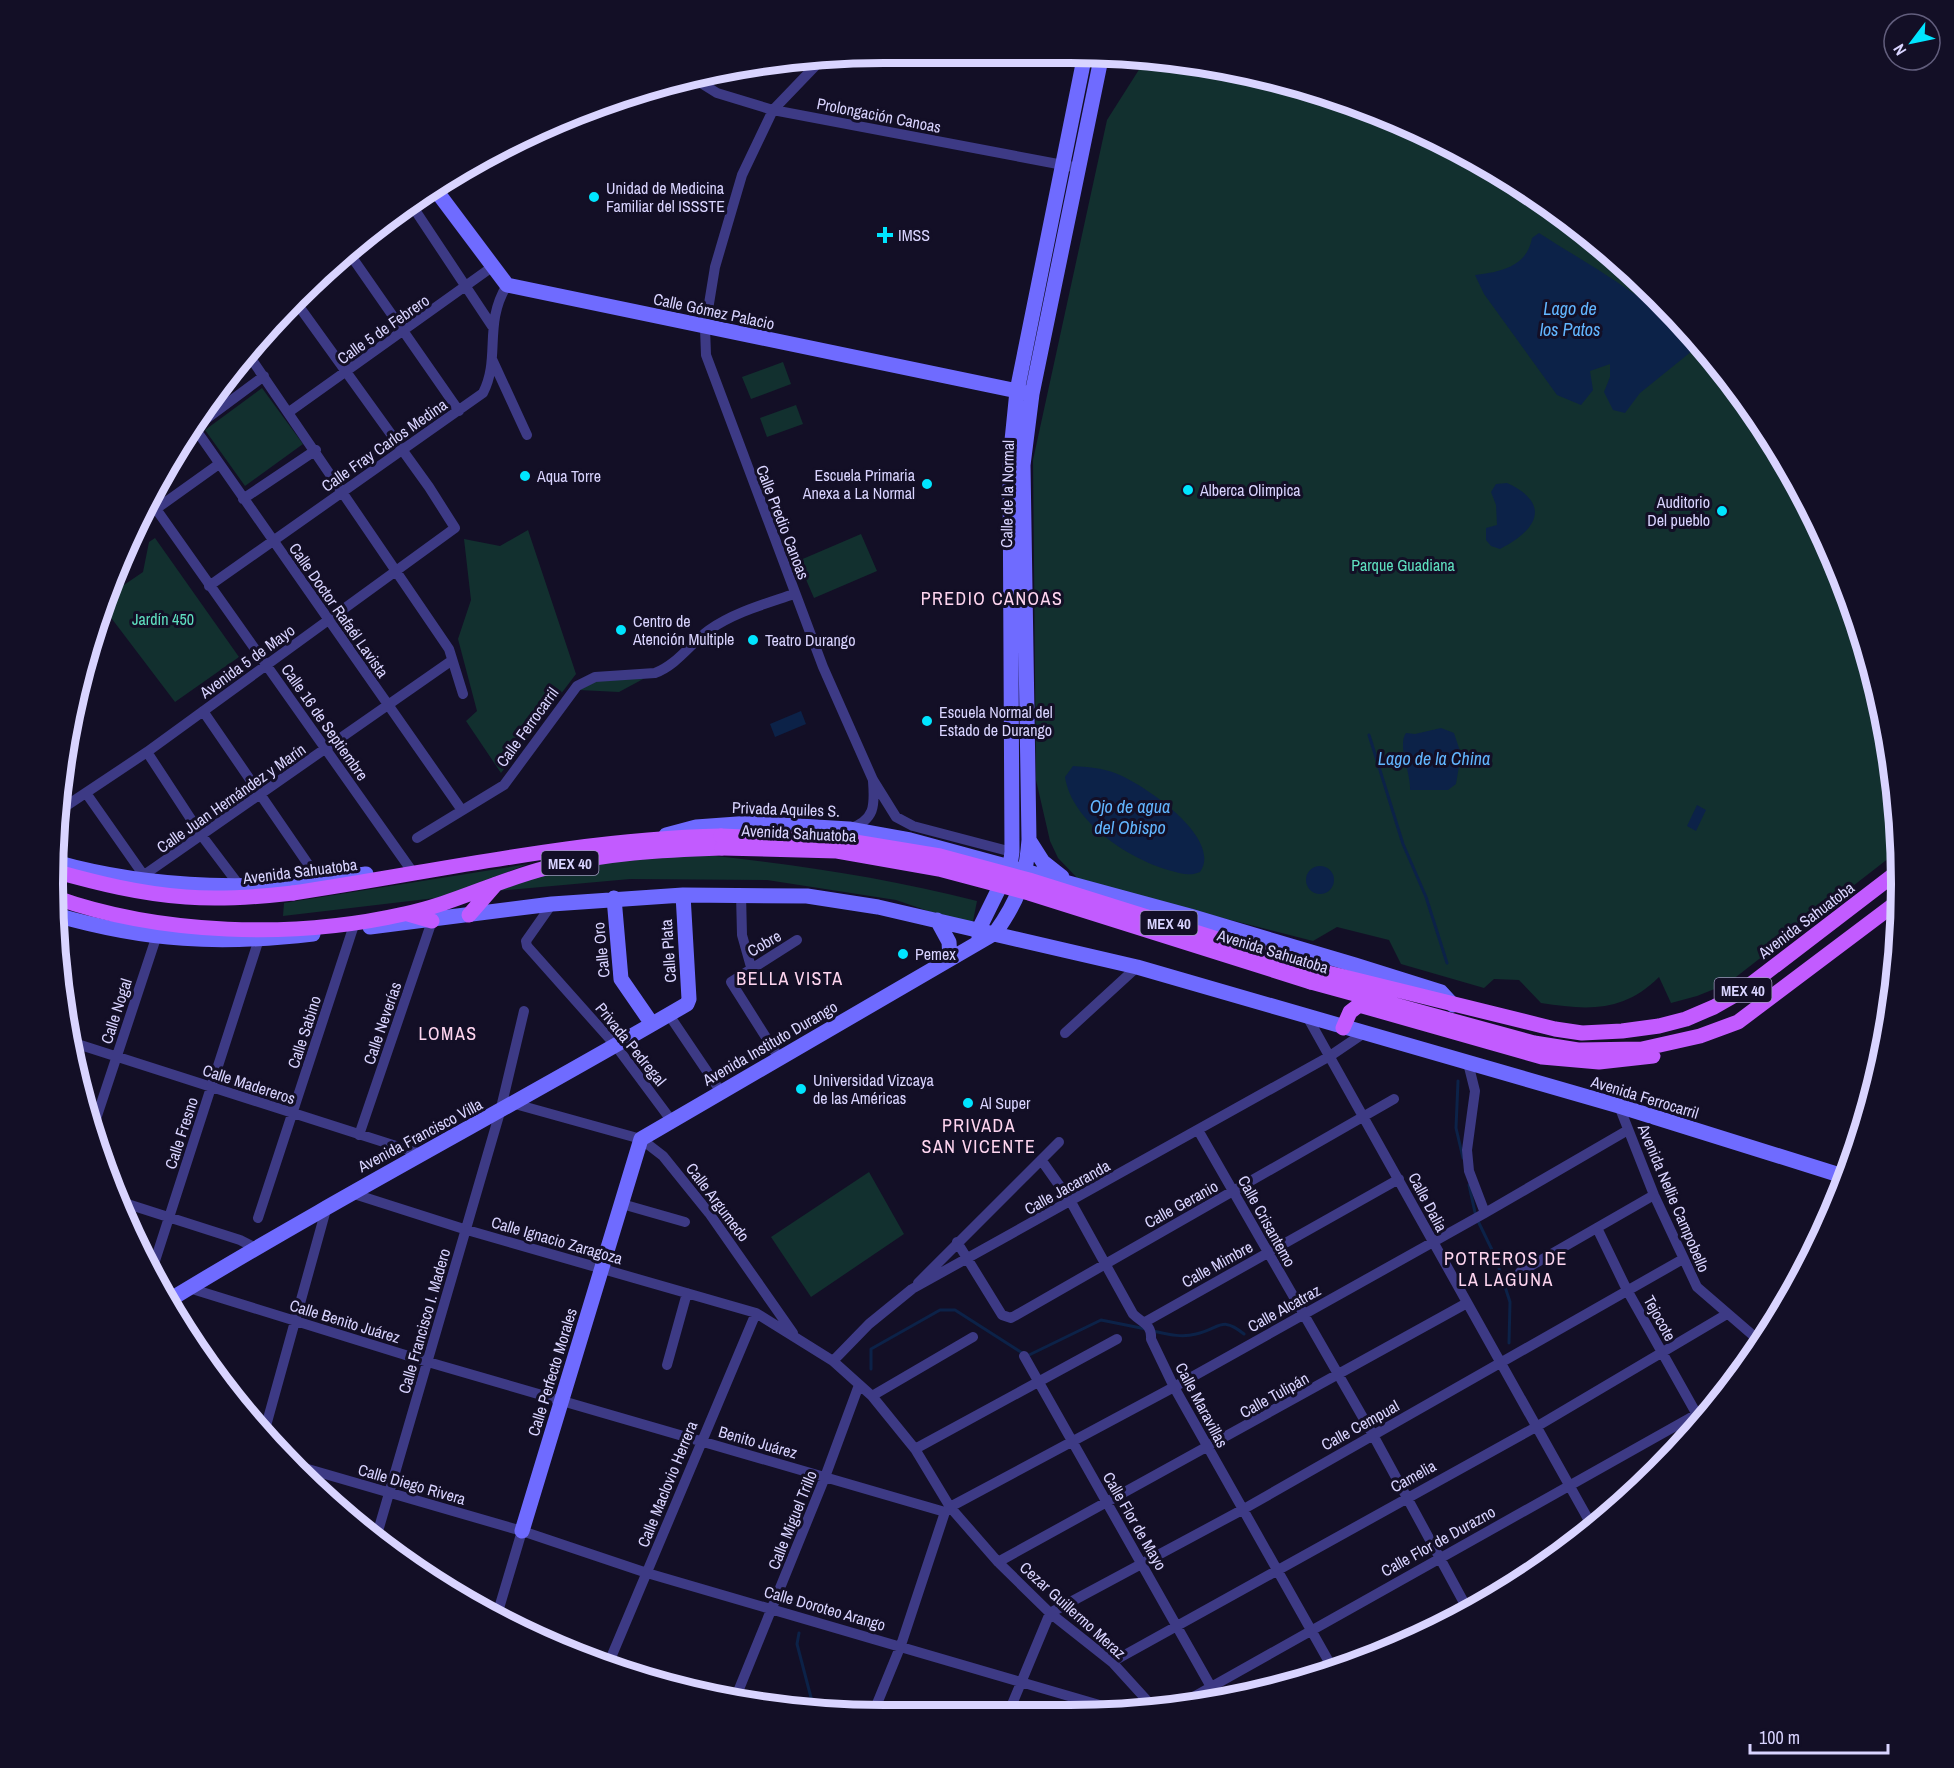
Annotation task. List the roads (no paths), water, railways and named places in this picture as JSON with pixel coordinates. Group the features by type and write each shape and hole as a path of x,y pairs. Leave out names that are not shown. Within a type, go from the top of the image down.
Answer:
{"main road":[{"name":"Avenida Sahuatoba","path":"63,871 131,890 186,897 256,897 293,893 412,870 660,837"},
{"name":"MEX 40","path":"660,837 721,842"},
{"name":"Avenida Sahuatoba","path":"428,915 498,883 547,867 601,856 721,842 849,841 940,856 1029,880 1314,976 1534,1043 1578,1050 1642,1049 1700,1036 1738,1022 1890,907"},
{"name":"Avenida Sahuatoba","path":"1314,976 1582,1033 1631,1030 1686,1019 1742,991 1891,877"},
{"path":"469,915 498,883"},
{"name":"Avenida Sahuatoba","path":"64,899 128,916 202,928 354,926"},
{"name":"MEX 40","path":"354,926 408,914 428,915"},
{"path":"1343,1028 1350,1012 1359,1005 1542,1057 1599,1062 1632,1060 1703,1043 1721,1036 1738,1022"}],"street":[{"name":"Calle de la Normal","path":"1071,167 1084,64"},
{"name":"Calle de la Normal","path":"979,935 1011,852 1010,460 1071,167 1099,64"},
{"name":"Calle Predio Canoas","path":"815,66 773,110 742,176 725,226 715,267 705,328 706,355 823,667 873,780 891,811 902,821 1011,852"},
{"name":"Prolongación Canoas","path":"703,84 717,93 773,110 1071,167"},
{"path":"439,194 507,285"},
{"path":"415,210 492,326"},
{"path":"353,259 459,411"},
{"name":"Calle 5 de Febrero","path":"289,412 467,288 492,267"},
{"name":"Calle Gómez Palacio","path":"507,285 705,328 1025,392"},
{"name":"Calle Fray Carlos Medina","path":"210,586 483,393 488,384 492,359 492,326 497,304 507,285"},
{"path":"299,307 403,451"},
{"path":"492,359 527,435"},
{"path":"253,360 316,450 449,650 463,694"},
{"path":"210,415 264,376"},
{"name":"Calle de la Normal","path":"995,933 1016,904 1027,870 1029,840 1022,482 1025,392"},
{"name":"Calle Doctor Rafaél Lavista","path":"198,433 461,809"},
{"path":"243,499 316,450"},
{"name":"Avenida 5 de Mayo","path":"67,805 147,752 455,528 403,451"},
{"path":"156,509 219,464"},
{"name":"Calle 16 de Septiembre","path":"156,509 412,870"},
{"name":"Calle Ferrocarril","path":"417,838 461,809 504,785 565,699 582,682 595,677 655,673 664,670 695,640 725,620 794,594"},
{"name":"Calle Juan Hernández y Marín","path":"146,878 451,661"},
{"path":"202,711 319,880"},
{"path":"147,752 202,836 239,885"},
{"name":"Privada Aquiles S.","path":"660,837 696,827 751,823 849,829 859,826 871,816 874,803 873,780"},
{"path":"86,793 146,878"},
{"path":"849,829 910,840 1011,852 1029,840 1043,862 1072,884"},
{"path":"1011,852 1027,870 1190,916 1441,992 1453,1005"},
{"name":"Avenida Sahuatoba","path":"64,870 116,877 239,885 319,880 412,870"},
{"path":"741,894 742,935 751,967"},
{"name":"Avenida Sahuatoba","path":"64,917 156,938 197,941 259,939 428,915 469,915 614,898 741,894 807,896 878,907 938,920 979,935"},
{"name":"Calle Plata","path":"683,895 689,999 687,1004"},
{"name":"Calle Oro","path":"614,898 621,979 652,1024"},
{"name":"Privada Pedregal","path":"552,904 526,941 527,946 616,1046 671,1120"},
{"name":"Calle Neverías","path":"359,1135 428,915"},
{"path":"938,920 949,942 950,958"},
{"name":"Calle Sabino","path":"258,1218 354,926"},
{"path":"995,933 1137,967 1364,1033"},
{"name":"Avenida Instituto Durango","path":"641,1139 950,958 979,935 995,933"},
{"name":"Calle Nogal","path":"97,1116 156,938"},
{"name":"Calle Fresno","path":"155,1260 259,939"},
{"name":"Cobre","path":"779,1058 731,982 751,967 797,940"},
{"path":"1065,1033 1137,967"},
{"name":"Avenida Francisco Villa","path":"175,1297 254,1247 515,1104 687,1004"},
{"name":"Calle Francisco I. Madero","path":"378,1530 467,1230 500,1112 524,1011"},
{"path":"669,1015 721,1092"},
{"name":"Calle Dalia","path":"1308,1018 1365,1116 1500,1364 1588,1520"},
{"name":"Calle Jacaranda","path":"833,1361 869,1324 912,1290 1330,1056 1364,1033"},
{"name":"Avenida Ferrocarril","path":"1364,1033 1619,1106 1838,1174"},
{"name":"Calle Madereros","path":"79,1044 421,1155"},
{"path":"1468,1063 1475,1091 1467,1150 1469,1171 1485,1213"},
{"name":"Calle Geranio","path":"969,1259 1002,1315 1011,1318 1394,1100"},
{"path":"515,1104 641,1139"},
{"name":"Avenida Nellie Campobello","path":"1619,1106 1654,1195 1697,1287 1755,1337"},
{"name":"Calle Crisantemo","path":"1198,1130 1372,1435 1464,1603"},
{"name":"Calle Alcatraz","path":"948,1509 1174,1387 1628,1130"},
{"name":"Calle Perfecto Morales","path":"499,1609 641,1139"},
{"name":"Calle Argumedo","path":"641,1139 663,1156 710,1213 795,1336"},
{"path":"912,1290 957,1242 1059,1142"},
{"name":"Calle Maravillas","path":"1042,1161 1071,1202 1133,1314 1151,1330 1151,1339 1174,1387 1275,1570 1329,1662"},
{"name":"Calle Mimbre","path":"1144,1322 1399,1179"},
{"name":"Calle Ignacio Zaragoza","path":"351,1193 467,1230 756,1313 833,1361"},
{"path":"1520,1272 1654,1195"},
{"path":"128,1204 240,1240 254,1247"},
{"path":"622,1204 685,1221"},
{"path":"266,1424 327,1206"},
{"name":"Tejocote","path":"1597,1228 1627,1290 1696,1414"},
{"path":"957,1242 969,1259"},
{"name":"Calle Cempual","path":"1050,1613 1242,1509 1683,1259"},
{"name":"Calle Benito Juárez","path":"189,1288 428,1362 563,1399"},
{"path":"667,1365 687,1293"},
{"name":"Calle Tulipán","path":"998,1562 1209,1448 1467,1303"},
{"name":"Calle Maclovio Herrera","path":"611,1658 756,1313"},
{"name":"Camelia","path":"1112,1662 1406,1496 1536,1427 1727,1314"},
{"path":"872,1396 973,1337"},
{"path":"915,1449 1117,1339"},
{"name":"Calle Flor de Mayo","path":"1024,1356 1214,1692"},
{"path":"833,1361 872,1396 915,1449 948,1509 876,1705"},
{"name":"Calle Miguel Trillo","path":"738,1691 860,1385"},
{"name":"Benito Juárez","path":"563,1399 825,1477 948,1509"},
{"name":"Calle Flor de Durazno","path":"1198,1694 1440,1557 1689,1423"},
{"name":"Calle Diego Rivera","path":"308,1469 522,1532"},
{"name":"Cezar Guillermo Meraz","path":"948,1509 1050,1613 1112,1662 1147,1701"},
{"name":"Calle Doroteo Arango","path":"522,1532 647,1573 773,1607 1097,1704"},
{"path":"1012,1705 1050,1613"}],"water":[{"name":"Lago de los Patos","path":"1539,233 1646,302 1669,323 1692,351 1640,393 1625,413 1613,410 1604,392 1610,377 1610,364 1590,371 1593,390 1581,405 1557,395 1484,294 1475,275 1503,270 1518,262 1529,248 1532,238"},
{"path":"1507,483 1521,491 1530,500 1534,508 1534,517 1523,534 1500,549 1491,546 1486,540 1486,528 1497,525 1496,505 1491,492 1496,484"},
{"path":"801,711 806,724 775,737 770,724"},
{"name":"Lago de la China","path":"1441,728 1454,733 1461,754 1456,784 1448,790 1410,790 1403,745 1406,733 1415,734"},
{"name":"Ojo de agua del Obispo","path":"1073,766 1115,773 1143,788 1177,814 1191,828 1201,844 1204,858 1200,872 1184,874 1152,864 1136,857 1104,836 1078,809 1070,793 1065,777"},
{"path":"1697,805 1706,810 1696,831 1687,826"},
{"path":"1320,866 1330,870 1334,880 1330,890 1320,894 1310,890 1306,880 1310,870"}],"waterway":[{"path":"1369,735 1403,844 1426,897 1447,963"},
{"path":"1458,1081 1456,1128 1463,1158"},
{"path":"1469,1185 1476,1217 1495,1256 1510,1302 1509,1343"},
{"path":"871,1369 871,1349 940,1310 955,1310 1027,1356 1101,1320 1146,1329"},
{"path":"1153,1331 1185,1336 1225,1324 1244,1334"},
{"path":"799,1633 797,1644 812,1701"}],"place":[{"name":"Unidad de Medicina Familiar del ISSSTE","path":"594,197"},
{"name":"IMSS","path":"885,235"},
{"name":"Aqua Torre","path":"525,476"},
{"name":"Escuela Primaria Anexa a La Normal","path":"927,484"},
{"name":"Alberca Olimpica","path":"1188,490"},
{"name":"Auditorio Del pueblo","path":"1722,511"},
{"name":"Centro de Atención Multiple","path":"621,630"},
{"name":"Teatro Durango","path":"753,640"},
{"name":"Escuela Normal del Estado de Durango","path":"927,721"},
{"name":"Pemex","path":"903,954"},
{"name":"Universidad Vizcaya de las Américas","path":"801,1089"},
{"name":"Al Super","path":"968,1103"}],"district":[{"name":"PREDIO CANOAS","path":"992,598"},
{"name":"BELLA VISTA","path":"790,978"},
{"name":"LOMAS","path":"448,1033"},
{"name":"PRIVADA SAN VICENTE","path":"979,1135"},
{"name":"POTREROS DE LA LAGUNA","path":"1506,1268"}],"park label":[{"name":"Parque Guadiana","path":"1403,565"},
{"name":"Jardín 450","path":"163,619"}]}
